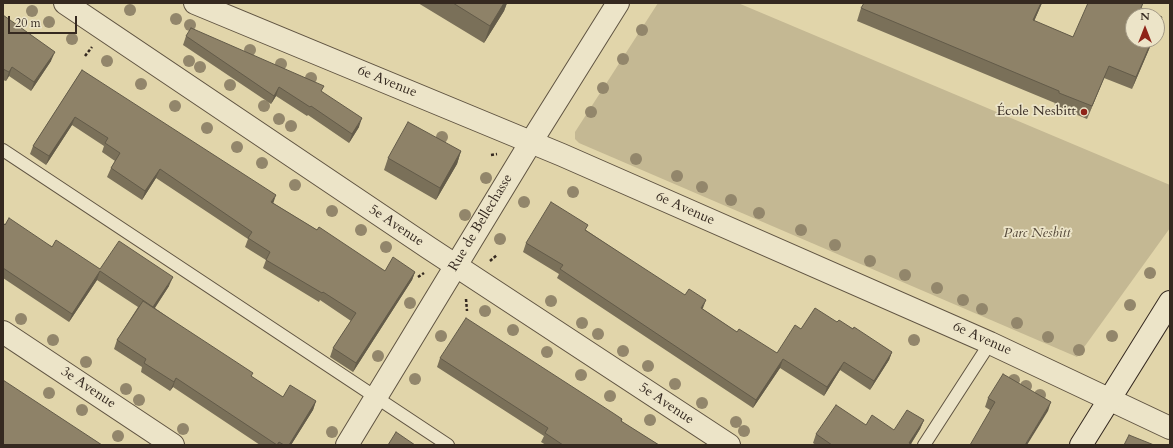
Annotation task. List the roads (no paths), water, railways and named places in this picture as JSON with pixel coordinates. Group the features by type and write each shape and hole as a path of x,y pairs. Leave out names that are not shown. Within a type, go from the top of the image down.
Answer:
{"street":[{"name":"5e Avenue","path":"65,3 456,265 729,445"},
{"name":"6e Avenue","path":"195,3 531,142 990,343 1082,385 1170,428"},
{"name":"Rue de Bellechasse","path":"347,445 531,142 618,3"},
{"path":"1080,445 1170,302"},
{"name":"3e Avenue","path":"3,332 173,445"}],"lane":[{"path":"3,150 448,445"},
{"path":"924,445 990,343"}],"place":[{"name":"École Nesbitt","path":"1084,112"}],"park label":[{"name":"Parc Nesbitt","path":"1037,234"}]}
